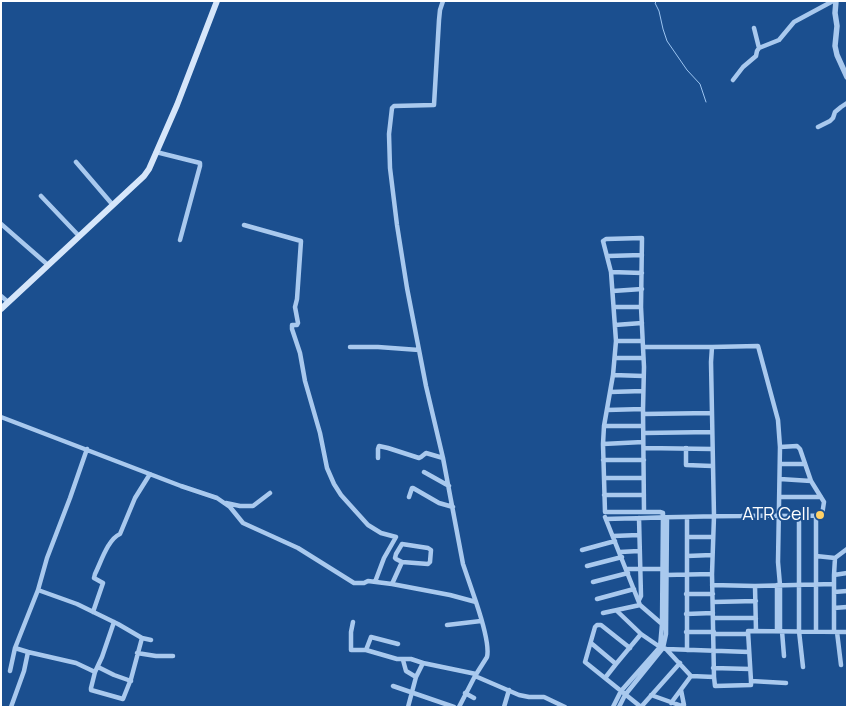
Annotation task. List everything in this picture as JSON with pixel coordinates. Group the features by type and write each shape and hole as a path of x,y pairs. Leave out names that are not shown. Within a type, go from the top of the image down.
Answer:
{"main road":[{"path":"1,309 144,176 177,104 217,1"}],"street":[{"path":"443,1 439,20 434,105 394,106 390,112 389,123 390,168 407,288 426,386 449,486 463,564 476,602 488,654 458,707"},
{"path":"759,48 779,40 794,22 834,1 837,26 837,55 847,77"},
{"path":"733,80 743,67 756,56 759,48 754,28"},
{"path":"818,127 830,122 835,112 847,103"},
{"path":"156,152 200,163 180,240"},
{"path":"76,162 112,204"},
{"path":"41,196 79,236"},
{"path":"1,224 48,265"},
{"path":"244,225 301,241 295,307 298,323 292,326 292,329 320,432 327,468 341,495 364,521 381,533 396,537 384,558 375,582"},
{"path":"644,512 642,238 606,239 603,241 611,272 616,341 613,375 604,426 606,519 640,603 662,624"},
{"path":"608,256 642,255"},
{"path":"611,272 642,273"},
{"path":"612,291 642,289"},
{"path":"1,296 8,302"},
{"path":"614,307 642,307"},
{"path":"615,324 642,324"},
{"path":"616,341 642,341"},
{"path":"643,347 758,346 778,420 780,447 778,585 780,631 784,656"},
{"path":"350,347 419,350"},
{"path":"712,347 714,516 712,585 715,686 751,685 751,682 786,683"},
{"path":"615,358 643,358"},
{"path":"613,375 643,376"},
{"path":"610,392 643,391"},
{"path":"607,410 712,413"},
{"path":"1,416 150,474 216,497 226,503 243,523 298,548 350,581 392,584 476,602"},
{"path":"604,426 643,426"},
{"path":"644,432 712,432"},
{"path":"603,444 712,449"},
{"path":"378,458 379,446 418,458 426,452 443,458"},
{"path":"606,519 823,514 824,502 811,481 799,447 780,447"},
{"path":"686,448 686,465 712,466"},
{"path":"10,671 15,648 38,590 46,558 87,449"},
{"path":"604,460 644,460"},
{"path":"780,464 805,464"},
{"path":"424,472 449,486"},
{"path":"93,612 103,583 94,578 111,541 120,534 135,498 150,474"},
{"path":"604,478 644,478"},
{"path":"780,479 811,481"},
{"path":"409,497 413,488 453,507"},
{"path":"226,503 252,506 270,493"},
{"path":"604,495 644,495"},
{"path":"780,497 821,497"},
{"path":"605,512 662,512 664,518 666,634 663,648 625,695 619,707"},
{"path":"816,515 816,631"},
{"path":"799,516 799,631 803,667"},
{"path":"687,517 687,650"},
{"path":"640,518 640,603"},
{"path":"613,707 621,691 663,648 664,518"},
{"path":"582,550 614,538 639,535"},
{"path":"687,537 713,537"},
{"path":"402,544 431,550 430,562 428,564 402,562 395,558 402,544"},
{"path":"816,556 835,558 847,549"},
{"path":"587,566 621,554 640,551"},
{"path":"687,556 712,555"},
{"path":"835,558 835,632 842,665"},
{"path":"392,584 402,562"},
{"path":"593,582 640,568 663,570"},
{"path":"834,575 847,573"},
{"path":"666,575 712,574"},
{"path":"712,585 834,584"},
{"path":"755,586 756,631"},
{"path":"598,599 634,589"},
{"path":"38,590 67,600 114,622 142,638 151,640"},
{"path":"834,592 847,591"},
{"path":"686,594 713,594"},
{"path":"713,602 756,601"},
{"path":"602,613 617,611 640,603"},
{"path":"834,608 847,607"},
{"path":"617,611 641,634 663,648 691,676 714,677"},
{"path":"686,614 756,618"},
{"path":"447,626 481,621"},
{"path":"114,622 95,672 92,690 122,700 125,697 142,638"},
{"path":"353,622 351,650 366,650 397,659 411,659 475,675 509,690 529,697 544,697 565,707"},
{"path":"630,648 601,625 597,625 585,662 641,707 680,663"},
{"path":"686,632 748,634 748,631 847,632"},
{"path":"605,678 641,634"},
{"path":"748,634 751,682"},
{"path":"366,650 371,637 398,644"},
{"path":"591,642 616,664"},
{"path":"15,648 76,663 95,672"},
{"path":"663,648 749,652"},
{"path":"11,707 24,671 28,652"},
{"path":"137,653 173,656"},
{"path":"403,660 406,671 416,677"},
{"path":"408,707 416,677 423,663"},
{"path":"98,667 130,681"},
{"path":"713,668 750,669"},
{"path":"671,703 691,676"},
{"path":"393,686 454,707"},
{"path":"504,707 509,690"},
{"path":"651,695 683,706 681,690"},
{"path":"465,693 474,698"}],"waterway":[{"path":"657,1 655,3 667,41 687,70 700,84 706,102"}],"place":[{"name":"ATR Cell","path":"820,515"}]}
